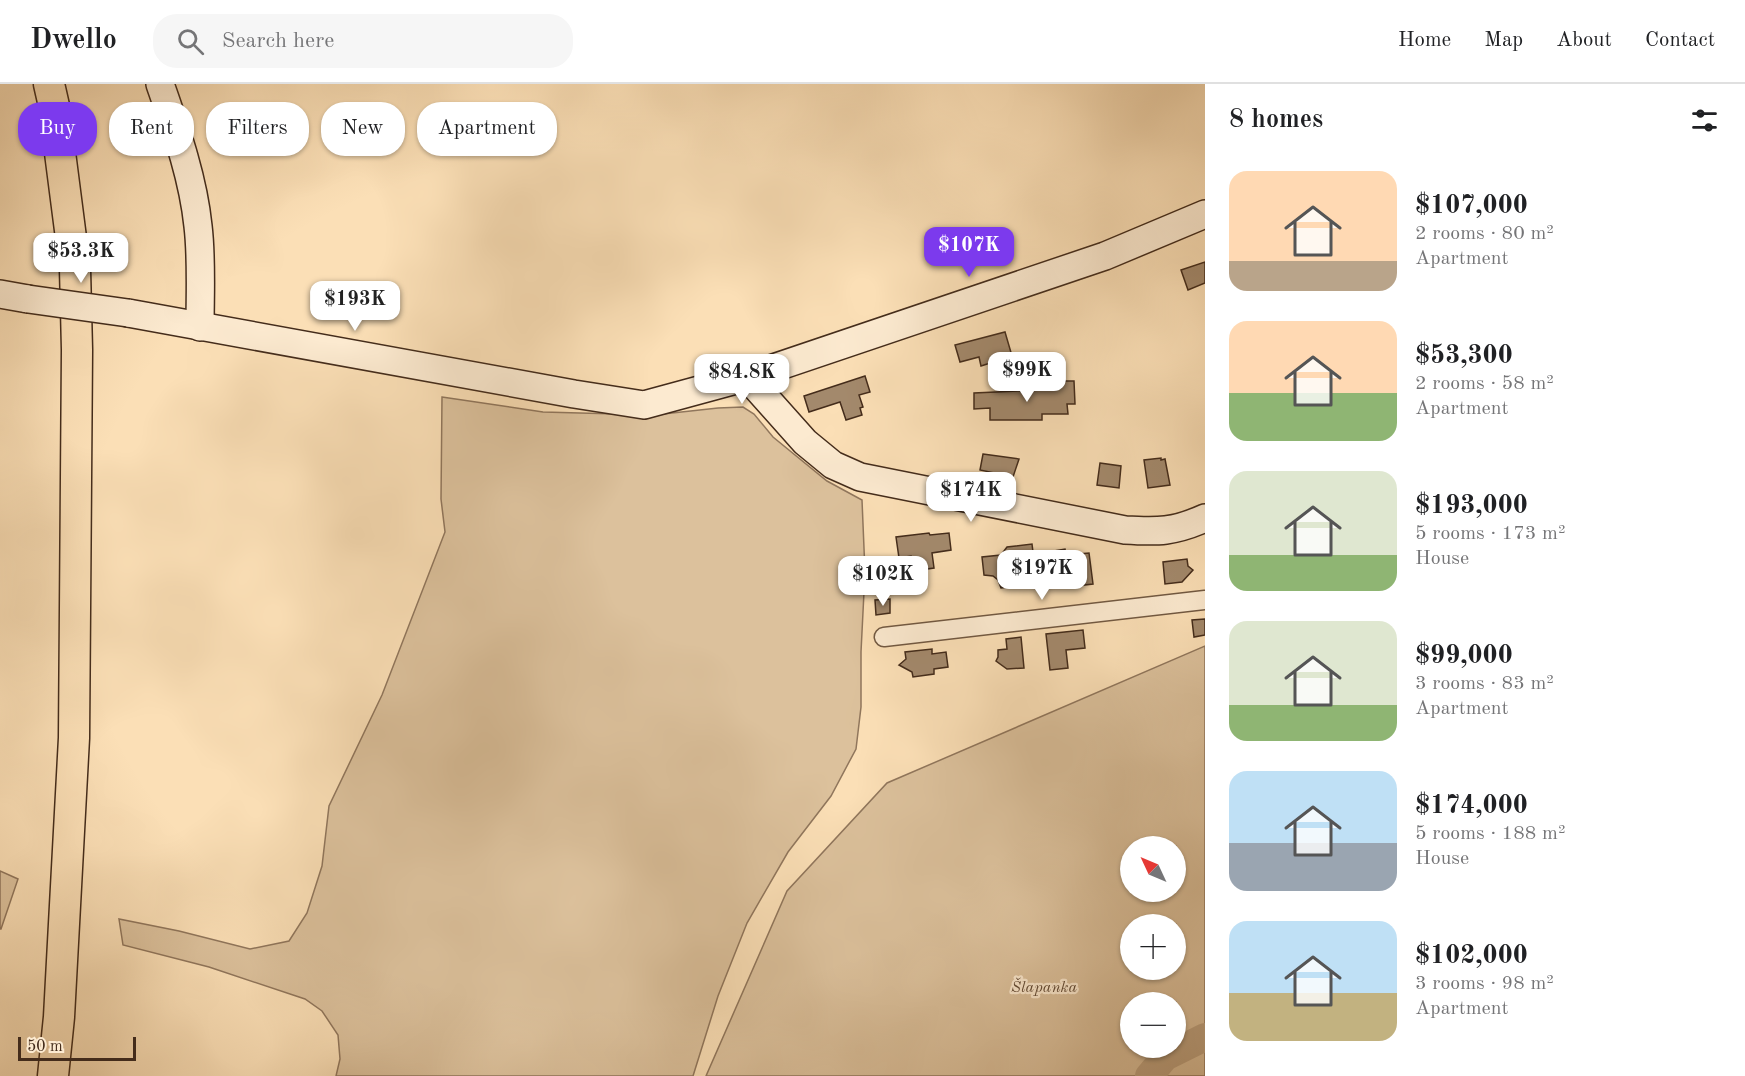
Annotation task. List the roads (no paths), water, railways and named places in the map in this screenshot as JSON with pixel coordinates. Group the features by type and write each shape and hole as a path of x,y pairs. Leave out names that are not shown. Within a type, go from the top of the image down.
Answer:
{"main road":[{"path":"49,84 54,106 75,269 77,350 74,738 59,1017 53,1076"}],"street":[{"path":"160,84 181,146 197,216 201,327"},
{"path":"0,294 128,314 644,405 747,377 1105,256 1205,214"},
{"path":"747,377 805,442 833,465 860,477 1125,530 1162,532 1193,524 1205,518"},
{"path":"884,637 1205,600"}],"waterway":[{"name":"Šlapanka","path":"1149,1076 1165,1057 1205,1037"}]}
